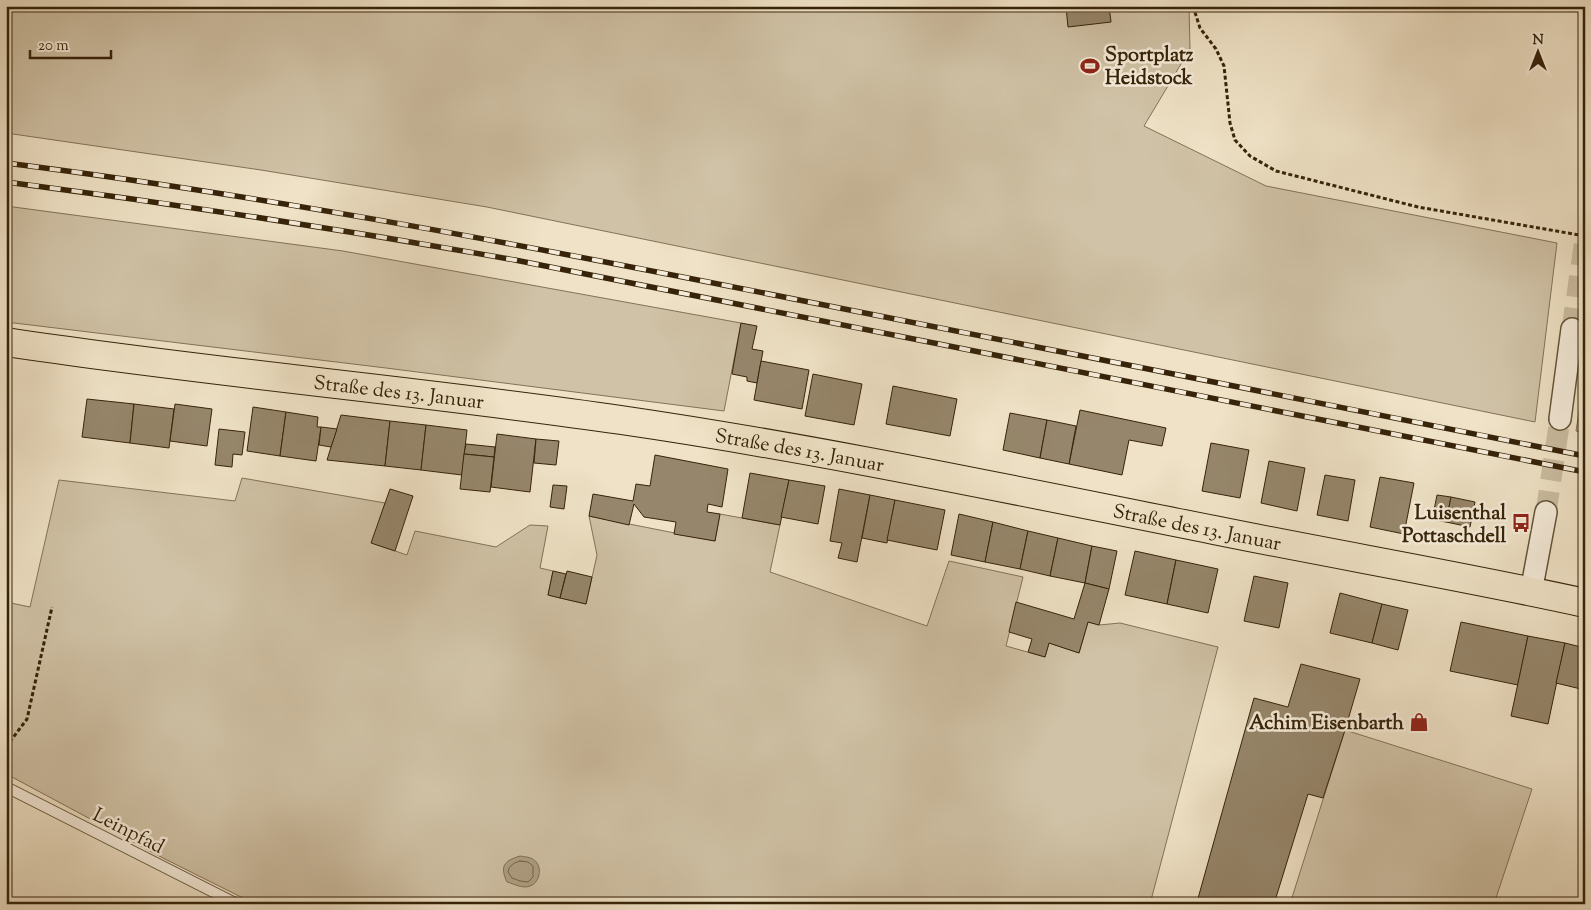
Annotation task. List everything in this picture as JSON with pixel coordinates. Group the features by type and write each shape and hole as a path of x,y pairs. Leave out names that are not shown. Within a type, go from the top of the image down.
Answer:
{"main road":[{"name":"Straße des 13. Januar","path":"6,342 88,355 507,404 714,434 915,470 1585,603"}],"street":[{"path":"1560,419 1572,329"},
{"path":"1531,592 1546,512"}],"lane":[{"name":"Leinpfad","path":"6,787 237,904"}],"path":[{"path":"1193,6 1200,28 1216,49 1224,66 1230,123 1235,140 1250,156 1276,172 1418,207 1585,236"},
{"path":"6,747 27,719 52,606"}],"shaded area":[{"path":"6,6 1189,6 1190,49 1144,126 1266,186 1557,243 1535,422 487,207 261,170 6,133"},
{"path":"6,206 343,251 741,323 724,411 6,322"},
{"path":"1585,374 1585,433 1576,431"},
{"path":"242,478 385,503 372,543 407,555 415,531 496,547 530,525 548,526 540,568 553,571 548,595 586,604 597,555 589,516 715,541 720,514 780,525 770,572 927,626 949,561 1023,577 1006,646 1045,657 1049,643 1079,653 1088,622 1099,625 1120,623 1218,647 1150,904 255,904 163,858 12,777 6,772 6,602 30,607 59,480 235,501"},
{"path":"1345,730 1532,789 1494,904 1290,904"}],"water":[{"path":"520,856 534,860 539,866 539,876 536,882 527,887 507,882 504,872 504,865 507,862"}],"building":[{"path":"1109,6 1111,22 1068,27 1066,7"},
{"path":"741,323 757,326 752,349 763,351 757,383 747,381 747,377 732,374"},
{"path":"761,361 809,370 802,409 754,400"},
{"path":"813,374 862,384 854,425 805,416"},
{"path":"893,386 957,399 950,436 886,424"},
{"path":"87,399 134,404 130,443 82,437"},
{"path":"134,404 174,409 169,448 130,443"},
{"path":"175,404 212,409 207,446 170,441"},
{"path":"253,407 286,412 280,456 247,451"},
{"path":"1080,410 1166,428 1162,446 1129,440 1122,475 1069,464"},
{"path":"286,412 318,417 317,427 321,427 316,461 280,456"},
{"path":"1010,413 1047,420 1040,458 1003,450"},
{"path":"341,415 390,421 385,466 327,460"},
{"path":"1047,420 1076,426 1069,464 1040,458"},
{"path":"390,421 426,425 421,470 385,466"},
{"path":"426,425 467,430 462,475 421,470"},
{"path":"321,427 337,429 331,447 319,445"},
{"path":"219,429 245,432 242,455 233,454 232,467 215,465"},
{"path":"497,434 536,439 530,492 491,487"},
{"path":"536,439 559,441 556,465 534,463"},
{"path":"1211,443 1249,450 1240,498 1202,491"},
{"path":"466,444 495,447 494,457 464,454"},
{"path":"464,454 494,457 490,492 460,489"},
{"path":"655,455 728,469 722,507 708,504 707,512 720,514 715,541 674,534 676,522 644,517 634,504 629,525 589,516 593,494 633,501 636,484 650,486"},
{"path":"1269,461 1305,468 1297,511 1261,503"},
{"path":"750,473 789,480 780,525 742,518"},
{"path":"1325,475 1355,480 1348,521 1317,515"},
{"path":"1380,477 1414,483 1404,534 1370,527"},
{"path":"789,480 825,486 818,524 781,517"},
{"path":"553,485 567,486 564,509 550,507"},
{"path":"390,489 413,496 395,551 371,543"},
{"path":"839,489 870,495 857,562 838,558 842,543 830,541"},
{"path":"870,495 895,500 887,543 862,538"},
{"path":"1437,495 1451,497 1446,522 1432,520"},
{"path":"1451,497 1475,502 1470,527 1446,522"},
{"path":"895,500 945,510 937,550 887,540"},
{"path":"959,514 993,522 985,562 951,555"},
{"path":"993,522 1028,531 1020,569 985,562"},
{"path":"1028,531 1058,538 1050,576 1020,569"},
{"path":"1058,538 1092,546 1085,583 1050,576"},
{"path":"1092,546 1117,551 1109,589 1085,583"},
{"path":"1135,551 1176,560 1167,604 1125,595"},
{"path":"1176,560 1218,569 1208,613 1167,604"},
{"path":"553,571 566,574 560,598 548,595"},
{"path":"567,571 592,577 586,604 560,598"},
{"path":"1254,576 1288,583 1279,628 1244,621"},
{"path":"1085,583 1109,589 1099,625 1088,622 1079,653 1049,643 1045,657 1028,652 1032,639 1009,632 1016,602 1074,619"},
{"path":"1340,593 1382,604 1372,643 1330,633"},
{"path":"1382,604 1408,610 1398,650 1372,643"},
{"path":"1461,622 1528,636 1518,685 1450,671"},
{"path":"1528,636 1565,643 1548,724 1511,716"},
{"path":"1565,643 1585,648 1585,690 1556,683"},
{"path":"1301,664 1360,679 1323,798 1308,794 1274,904 1204,904 1197,902 1254,698 1288,707"}],"tunnel":[{"path":"1572,329 1585,240"},
{"path":"1546,512 1560,419"}],"railway":[{"path":"6,163 208,192 409,225 709,282 1585,456"},
{"path":"6,182 261,218 515,260 1585,472"}],"place":[{"name":"Sportplatz Heidstock","path":"1090,66"},
{"name":"Luisenthal Pottaschdell","path":"1521,523"},
{"name":"Achim Eisenbarth","path":"1419,722"}]}
